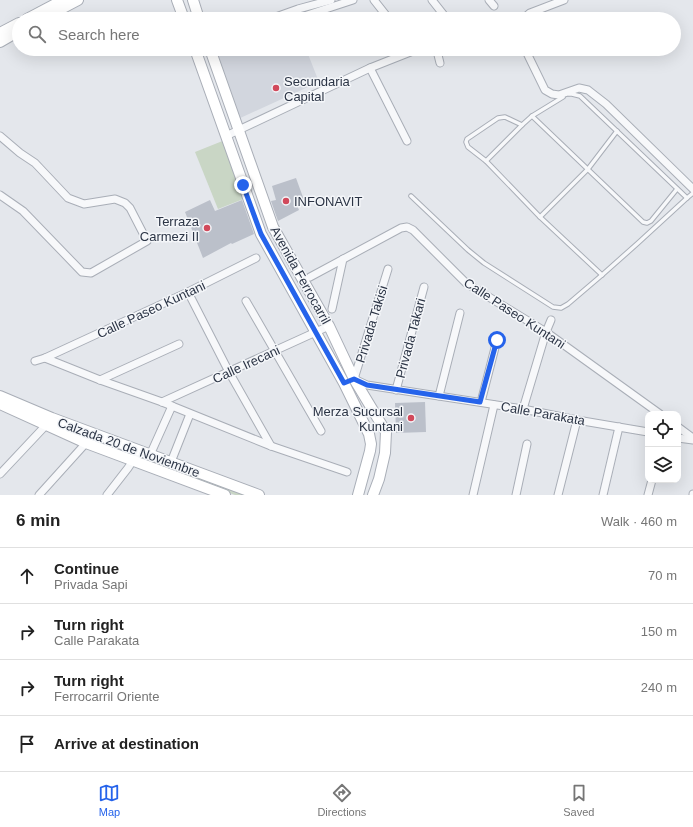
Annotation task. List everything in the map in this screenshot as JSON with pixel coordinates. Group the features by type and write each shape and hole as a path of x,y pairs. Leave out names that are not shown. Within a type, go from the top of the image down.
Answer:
{"main road":[{"path":"40,12 63,0"},
{"path":"55,12 78,0"},
{"path":"177,0 181,12"},
{"path":"193,0 197,12"},
{"path":"0,33 12,27"},
{"path":"0,42 12,35"},
{"path":"197,56 261,234 344,383 370,434 371,444 358,495"},
{"name":"Avenida Ferrocarril","path":"214,56 273,227 329,326 354,379 386,432 385,453 372,495"},
{"path":"243,185 257,181"},
{"path":"271,252 284,247"},
{"name":"Calzada 20 de Noviembre","path":"0,396 86,443 133,462 225,495"},
{"name":"Calzada 20 de Noviembre","path":"0,404 49,422 140,450 260,495"},
{"path":"363,475 378,479"}],"street":[{"path":"305,12 331,0"},
{"path":"309,12 353,0"},
{"path":"374,0 383,12"},
{"path":"432,0 441,12"},
{"path":"533,12 564,0"},
{"path":"226,136 370,68 400,56"},
{"path":"438,56 440,63"},
{"path":"529,56 546,90 552,94 559,95 579,88 588,90 606,104 693,189"},
{"path":"370,68 407,141"},
{"path":"0,136 20,153 35,163 68,198 84,204 115,199 125,203 130,208 147,241 90,273 82,272 23,211 0,195"},
{"name":"Calle Paseo Kuntani","path":"310,277 401,228 407,227 413,230 466,283 546,332 656,411"},
{"name":"Calle Paseo Kuntani","path":"35,361 45,358 188,292 256,258"},
{"path":"332,308 343,259"},
{"name":"Privada Takisi","path":"354,379 388,269"},
{"name":"Privada Takari","path":"396,390 424,287"},
{"path":"188,292 229,372 271,446"},
{"path":"246,300 321,431"},
{"path":"439,396 460,313"},
{"path":"523,408 551,320"},
{"name":"Calle Irecani","path":"162,402 329,326"},
{"path":"480,402 497,340"},
{"path":"100,380 179,344"},
{"path":"45,358 100,380 162,402 271,446 347,472"},
{"path":"344,383 354,379"},
{"name":"Calle Parakata","path":"354,379 367,385 494,405 523,408 577,420 645,431"},
{"path":"473,495 494,405"},
{"path":"150,454 172,406"},
{"path":"171,462 190,414"},
{"path":"558,495 577,420"},
{"path":"1,470 49,422"},
{"path":"603,495 619,427"},
{"path":"681,429 693,439"},
{"path":"681,438 693,439"},
{"path":"39,495 86,443"},
{"path":"516,495 527,444"},
{"path":"109,494 140,450"},
{"path":"648,495 651,483"}],"lane":[{"path":"486,162 532,116 565,95 572,94 580,96 687,198"},
{"path":"532,116 643,222 647,223 651,221 677,189"},
{"path":"522,125 505,117 498,118 467,139 466,142 468,147 486,162 540,217 602,275"},
{"path":"540,217 588,169 617,132"},
{"path":"411,196 468,250 554,307 560,308 568,304 602,275 693,193"}],"shaded area":[{"path":"214,56 309,56 319,82 238,119"}],"green space":[{"path":"225,140 246,198 218,209 195,152"},
{"path":"144,454 252,495 235,495 142,460"}],"building":[{"path":"296,178 304,200 296,203 299,210 278,221 271,201 276,200 272,186"},
{"path":"210,200 215,211 242,200 254,234 232,244 231,243 203,258 185,212"},
{"name":"Merza Sucursal Kuntani","path":"425,402 426,432 396,433 395,403"}],"place":[{"name":"Secundaria Capital","path":"276,88"},
{"name":"INFONAVIT","path":"286,201"},
{"name":"Terraza Carmezi II","path":"207,228"},
{"name":"Merza Sucursal Kuntani","path":"411,418"}],"route":[{"path":"243,185 261,234 344,383 354,379 367,385 480,402 497,340"}]}
